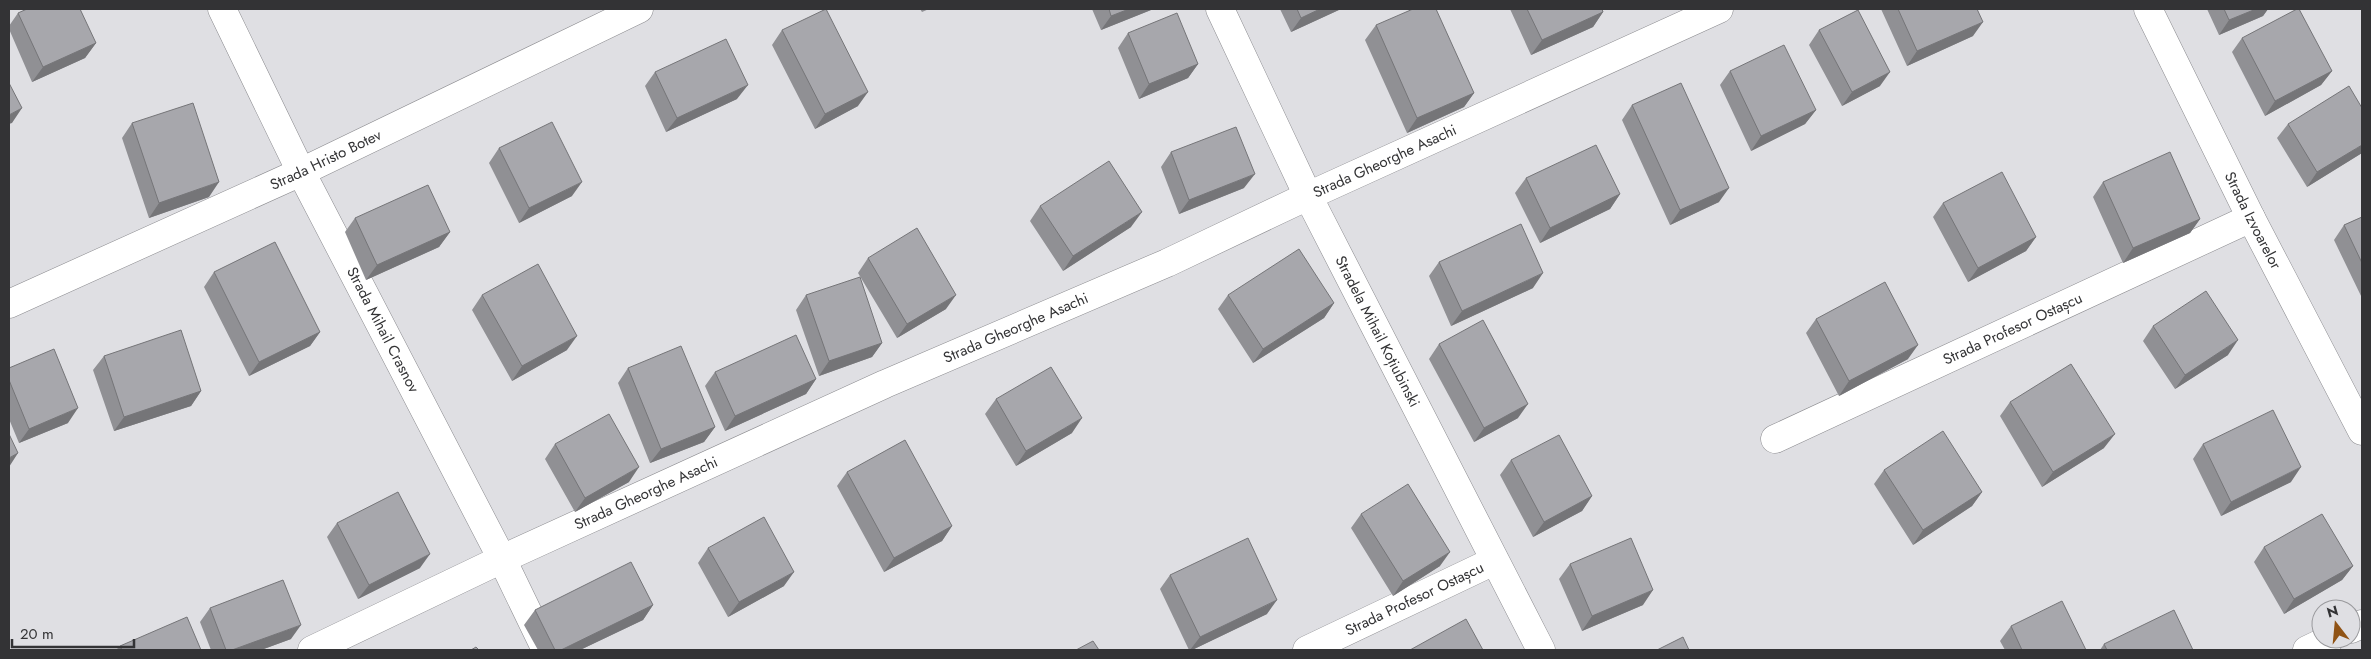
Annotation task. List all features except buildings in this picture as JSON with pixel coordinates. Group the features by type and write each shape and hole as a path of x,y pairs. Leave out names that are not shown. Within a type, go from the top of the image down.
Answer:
{"street":[{"name":"Strada Mihail Crasnov","path":"222,9 301,172 502,559 546,650"},
{"name":"Strada Hristo Botev","path":"9,304 301,172 639,9"},
{"name":"Stradela Mihail Koțiubinski","path":"1220,9 1308,196 1541,650"},
{"name":"Strada Gheorghe Asachi","path":"312,650 502,559 885,384 1168,263 1308,196 1719,9"},
{"name":"Strada Izvoarelor","path":"2148,9 2251,218 2362,431"},
{"name":"Strada Profesor Ostașcu","path":"1775,439 2251,218"},
{"name":"Strada Profesor Ostașcu","path":"1306,650 1494,560"}]}
